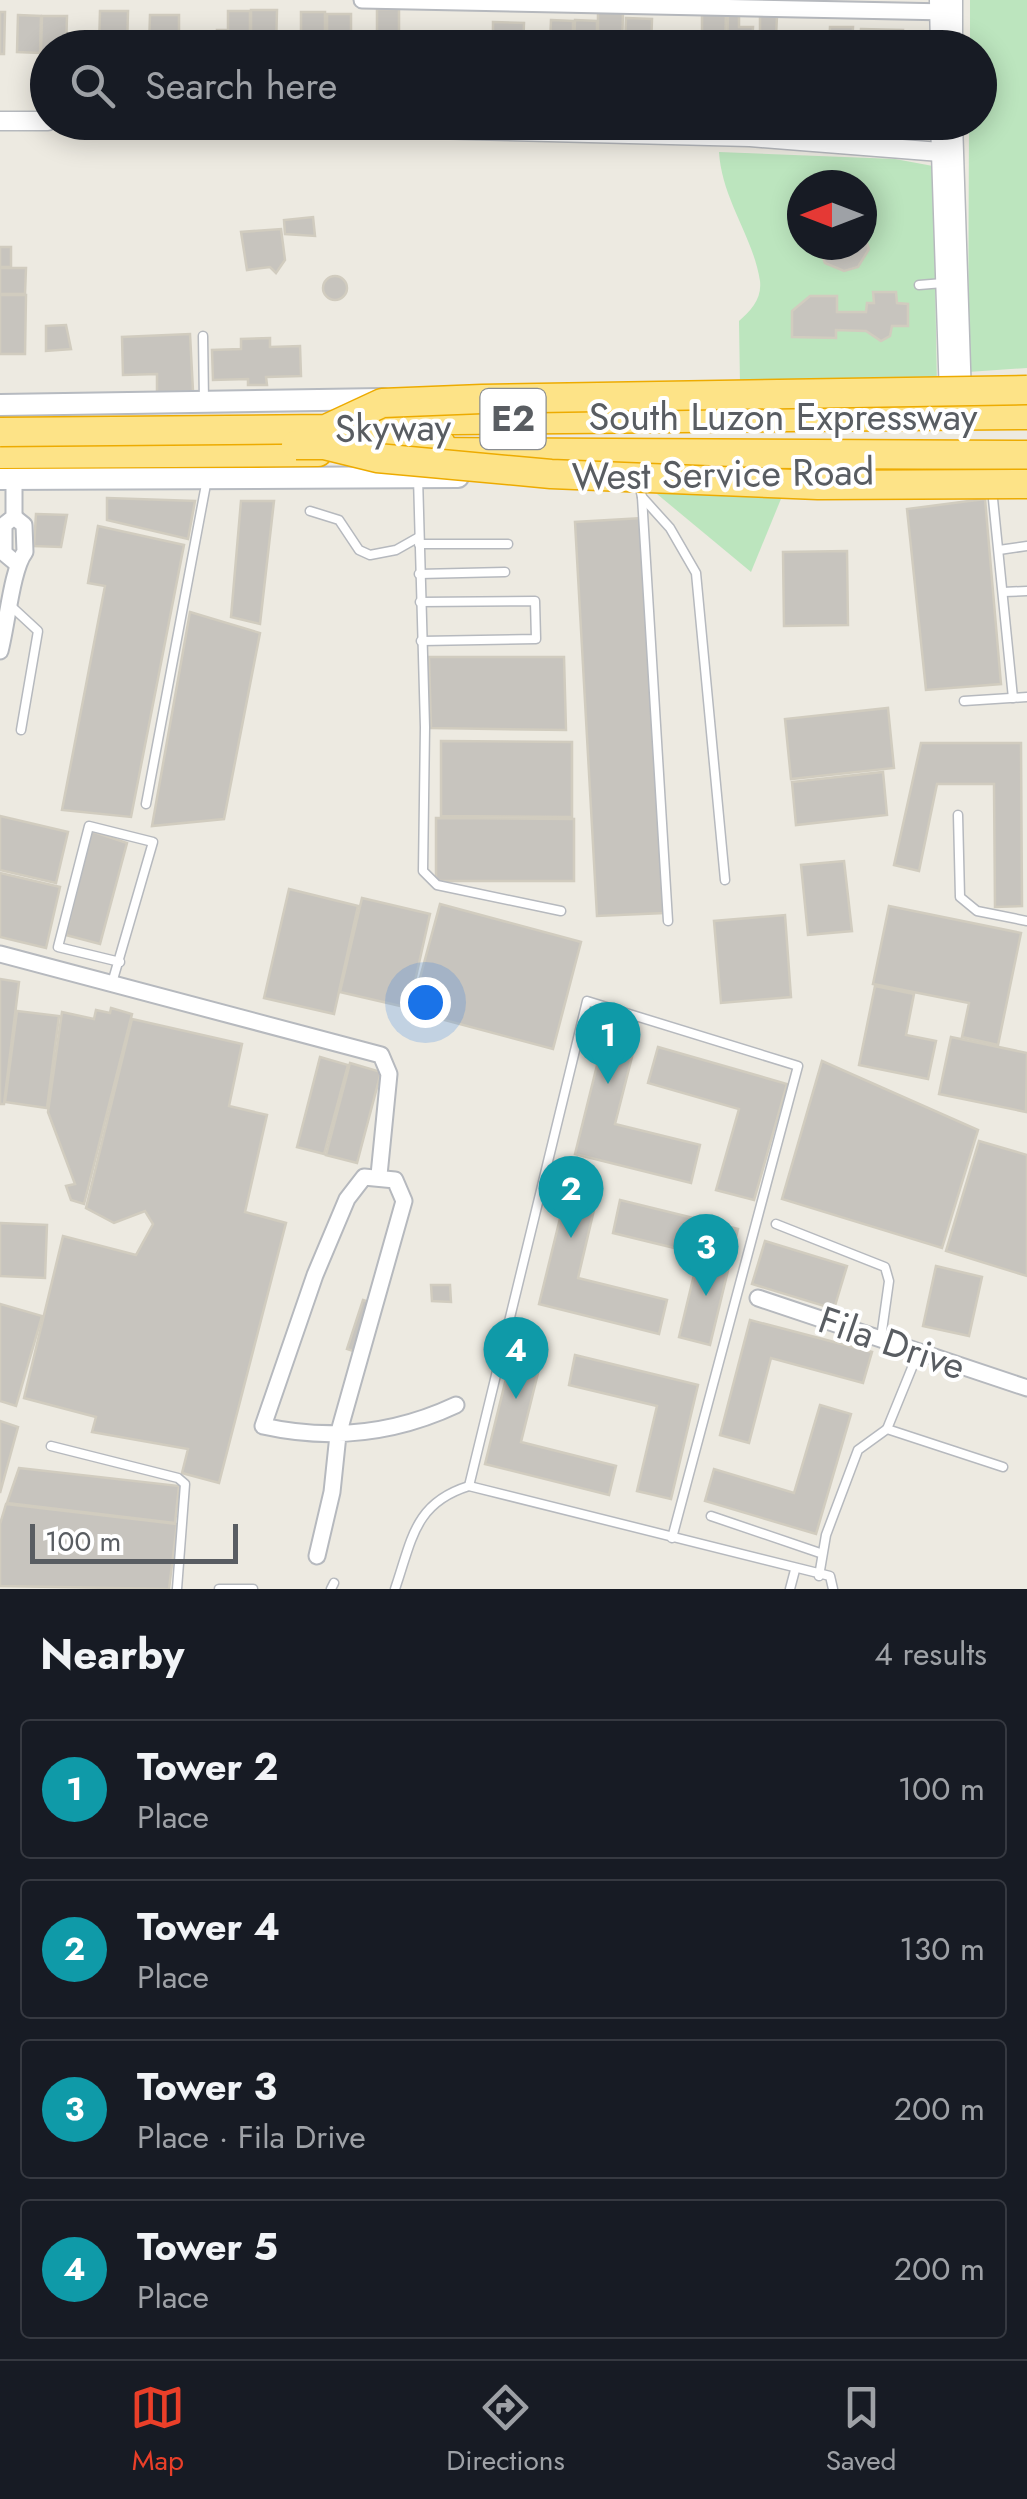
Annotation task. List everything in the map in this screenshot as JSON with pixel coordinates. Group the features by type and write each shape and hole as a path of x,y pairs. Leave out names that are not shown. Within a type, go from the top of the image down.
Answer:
{"highway":[{"path":"325,437 382,403 1027,392"},
{"name":"South Luzon Expressway","path":"0,422 1027,416"},
{"name":"Skyway","path":"4,465 325,437 1027,424"},
{"name":"Skyway","path":"0,432 1027,439"},
{"path":"325,437 378,458 551,474 818,485 1027,484"},
{"name":"South Luzon Expressway","path":"4,465 249,452 1027,455"}],"main road":[{"path":"0,406 350,398 788,403 955,388 992,396 1027,392"},
{"name":"West Service Road","path":"4,465 207,478 1027,472"}],"street":[{"path":"362,0 946,6"},
{"path":"0,122 30,121"},
{"path":"787,140 947,153"},
{"path":"944,140 955,388 1027,378"},
{"path":"947,153 950,140"},
{"path":"0,651 12,607 16,563 25,552 24,525 14,517 4,465"},
{"path":"0,954 381,1054 390,1074 379,1176"},
{"path":"318,1556 332,1492 338,1434 404,1201 395,1180 364,1177 347,1199 262,1426 338,1434 414,1424 456,1404"},
{"name":"Fila Drive","path":"758,1298 1027,1388"}],"lane":[{"path":"920,285 952,283"},
{"path":"203,336 204,401"},
{"path":"248,422 249,452"},
{"path":"990,472 1013,698"},
{"path":"637,475 642,497 668,921"},
{"path":"418,477 425,726 423,871 437,884 561,912"},
{"path":"146,804 207,478"},
{"path":"642,497 670,528 696,573 725,880"},
{"path":"310,511 339,520 359,550 370,555 419,541 508,544"},
{"path":"999,550 1027,546"},
{"path":"419,574 505,572"},
{"path":"1003,592 1027,590"},
{"path":"420,602 535,600 536,639 421,641"},
{"path":"12,607 38,631 21,730"},
{"path":"964,701 1027,697"},
{"path":"958,814 960,897 976,911 1027,921"},
{"path":"112,983 120,962 152,842 89,826 58,947 120,962"},
{"path":"469,1486 587,1001 798,1066 672,1538"},
{"path":"776,1224 885,1267 890,1281 881,1338"},
{"path":"820,1576 820,1553 858,1450 888,1429 918,1353"},
{"path":"888,1429 1003,1467"},
{"path":"51,1446 178,1478 185,1484 177,1589"},
{"path":"394,1589 422,1512 440,1496 469,1486 830,1576 833,1589"},
{"path":"711,1516 820,1553"},
{"path":"790,1589 795,1570"},
{"path":"219,1589 253,1589"}],"green space":[{"path":"970,0 1027,0 1027,368 968,372 969,140 997,140 997,30 970,30"},
{"path":"719,152 895,159 933,166 937,386 740,385 739,321 757,299 760,281 726,186"},
{"path":"657,494 783,494 751,572"}],"building":[{"path":"377,9 399,9 399,30 377,30"},
{"path":"251,10 277,10 276,30 251,30"},
{"path":"702,10 726,11 725,30 702,30"},
{"path":"100,11 128,11 127,30 99,30"},
{"path":"228,11 250,11 250,30 228,30"},
{"path":"598,11 623,11 622,30 598,30"},
{"path":"0,12 5,12 4,54 0,54"},
{"path":"301,12 325,12 325,30 301,30"},
{"path":"327,14 351,14 351,30 327,30"},
{"path":"18,15 41,16 41,30 30,30 30,53 17,52"},
{"path":"150,15 179,15 179,30 150,30"},
{"path":"728,15 739,16 739,27 753,27 753,30 728,30"},
{"path":"42,16 67,16 67,30 42,30"},
{"path":"760,16 777,16 776,30 760,30"},
{"path":"626,18 652,19 652,30 626,30"},
{"path":"551,20 573,21 573,30 551,30"},
{"path":"575,20 597,21 597,30 575,30"},
{"path":"493,22 524,23 524,30 493,30"},
{"path":"830,27 853,27 853,30"},
{"path":"313,217 315,236 285,234 284,220"},
{"path":"281,229 285,260 276,273 270,267 247,270 241,232"},
{"path":"0,247 11,247 11,267 0,267"},
{"path":"824,260 862,260 858,267 844,271"},
{"path":"0,268 26,268 25,294 0,294"},
{"path":"335,276 347,288 335,300 323,288"},
{"path":"873,292 896,292 897,303 908,304 908,326 892,326 890,336 881,341 866,331 836,330 836,338 792,337 792,311 810,296 837,296 837,312 866,312 867,303 874,303"},
{"path":"0,295 26,295 25,354 0,354"},
{"path":"66,325 71,349 46,351 46,326"},
{"path":"190,334 193,391 157,392 157,374 123,375 122,337"},
{"path":"270,338 270,347 300,346 301,376 266,377 267,385 248,385 248,379 213,380 212,350 241,349 241,339"},
{"path":"107,498 195,501 188,539 107,520"},
{"path":"985,499 1001,684 926,690 907,509"},
{"path":"241,501 274,501 260,624 231,617"},
{"path":"36,514 67,515 61,547 34,546"},
{"path":"642,518 664,913 597,916 575,522"},
{"path":"98,526 184,545 131,817 62,810 105,586 88,583"},
{"path":"847,551 848,625 784,626 783,552"},
{"path":"190,612 260,633 224,819 152,826"},
{"path":"429,657 564,657 566,730 431,728"},
{"path":"888,708 894,768 791,779 785,719"},
{"path":"441,741 572,742 572,817 441,816"},
{"path":"921,743 1021,743 1022,906 995,907 994,784 937,784 919,871 894,865"},
{"path":"883,772 887,815 796,825 792,782"},
{"path":"0,816 68,832 56,883 0,870"},
{"path":"436,818 574,819 574,881 436,881"},
{"path":"91,831 127,843 100,944 66,935"},
{"path":"844,861 852,931 808,935 801,865"},
{"path":"0,873 60,887 46,948 0,937"},
{"path":"289,889 358,906 334,1014 264,998"},
{"path":"362,898 430,914 409,1008 340,992"},
{"path":"440,904 581,942 553,1049 411,1011"},
{"path":"889,906 1021,933 998,1045 962,1037 969,1003 873,984"},
{"path":"785,915 791,997 721,1003 714,921"},
{"path":"0,979 19,982 4,1104 0,1104"},
{"path":"875,986 914,994 906,1035 936,1041 928,1079 859,1065"},
{"path":"111,1008 132,1014 84,1204 71,1200 66,1186 75,1184 48,1112 62,1012 94,1019 96,1010 110,1013"},
{"path":"17,1011 59,1016 47,1108 5,1102"},
{"path":"132,1019 242,1044 229,1106 267,1115 245,1212 286,1223 219,1483 182,1473 188,1449 92,1432 96,1417 24,1398 63,1236 136,1255 153,1224 145,1211 114,1223 86,1208"},
{"path":"604,1037 635,1045 615,1124 700,1145 691,1183 575,1154"},
{"path":"951,1037 1027,1053 1026,1112 939,1094"},
{"path":"658,1047 787,1084 754,1200 716,1190 739,1109 648,1083"},
{"path":"320,1057 348,1065 324,1154 297,1147"},
{"path":"822,1061 978,1130 942,1248 782,1199"},
{"path":"350,1063 381,1072 357,1163 326,1155"},
{"path":"979,1141 1027,1155 1027,1276 946,1251"},
{"path":"567,1190 597,1197 578,1278 667,1300 659,1334 539,1304"},
{"path":"620,1200 738,1229 710,1345 679,1337 699,1254 613,1233"},
{"path":"0,1223 47,1225 45,1278 0,1276"},
{"path":"765,1241 847,1266 834,1309 752,1284"},
{"path":"936,1266 982,1277 969,1336 923,1326"},
{"path":"431,1285 450,1285 451,1302 432,1301"},
{"path":"363,1300 381,1306 365,1355 347,1349"},
{"path":"0,1304 42,1316 16,1406 0,1401"},
{"path":"750,1320 872,1352 863,1383 771,1358 749,1443 720,1435"},
{"path":"513,1350 542,1357 521,1442 616,1466 609,1495 485,1464"},
{"path":"575,1355 698,1385 671,1499 637,1491 657,1406 569,1385"},
{"path":"820,1405 851,1414 816,1534 705,1501 714,1469 794,1493"},
{"path":"0,1421 18,1427 0,1493"},
{"path":"19,1468 179,1486 175,1523 7,1503"},
{"path":"6,1504 177,1524 169,1589 0,1586 0,1524"}],"place":[{"name":"Tower 2","path":"608,1084"},
{"name":"Tower 4","path":"571,1238"},
{"name":"Tower 3","path":"706,1296"},
{"name":"Tower 5","path":"516,1399"}]}
